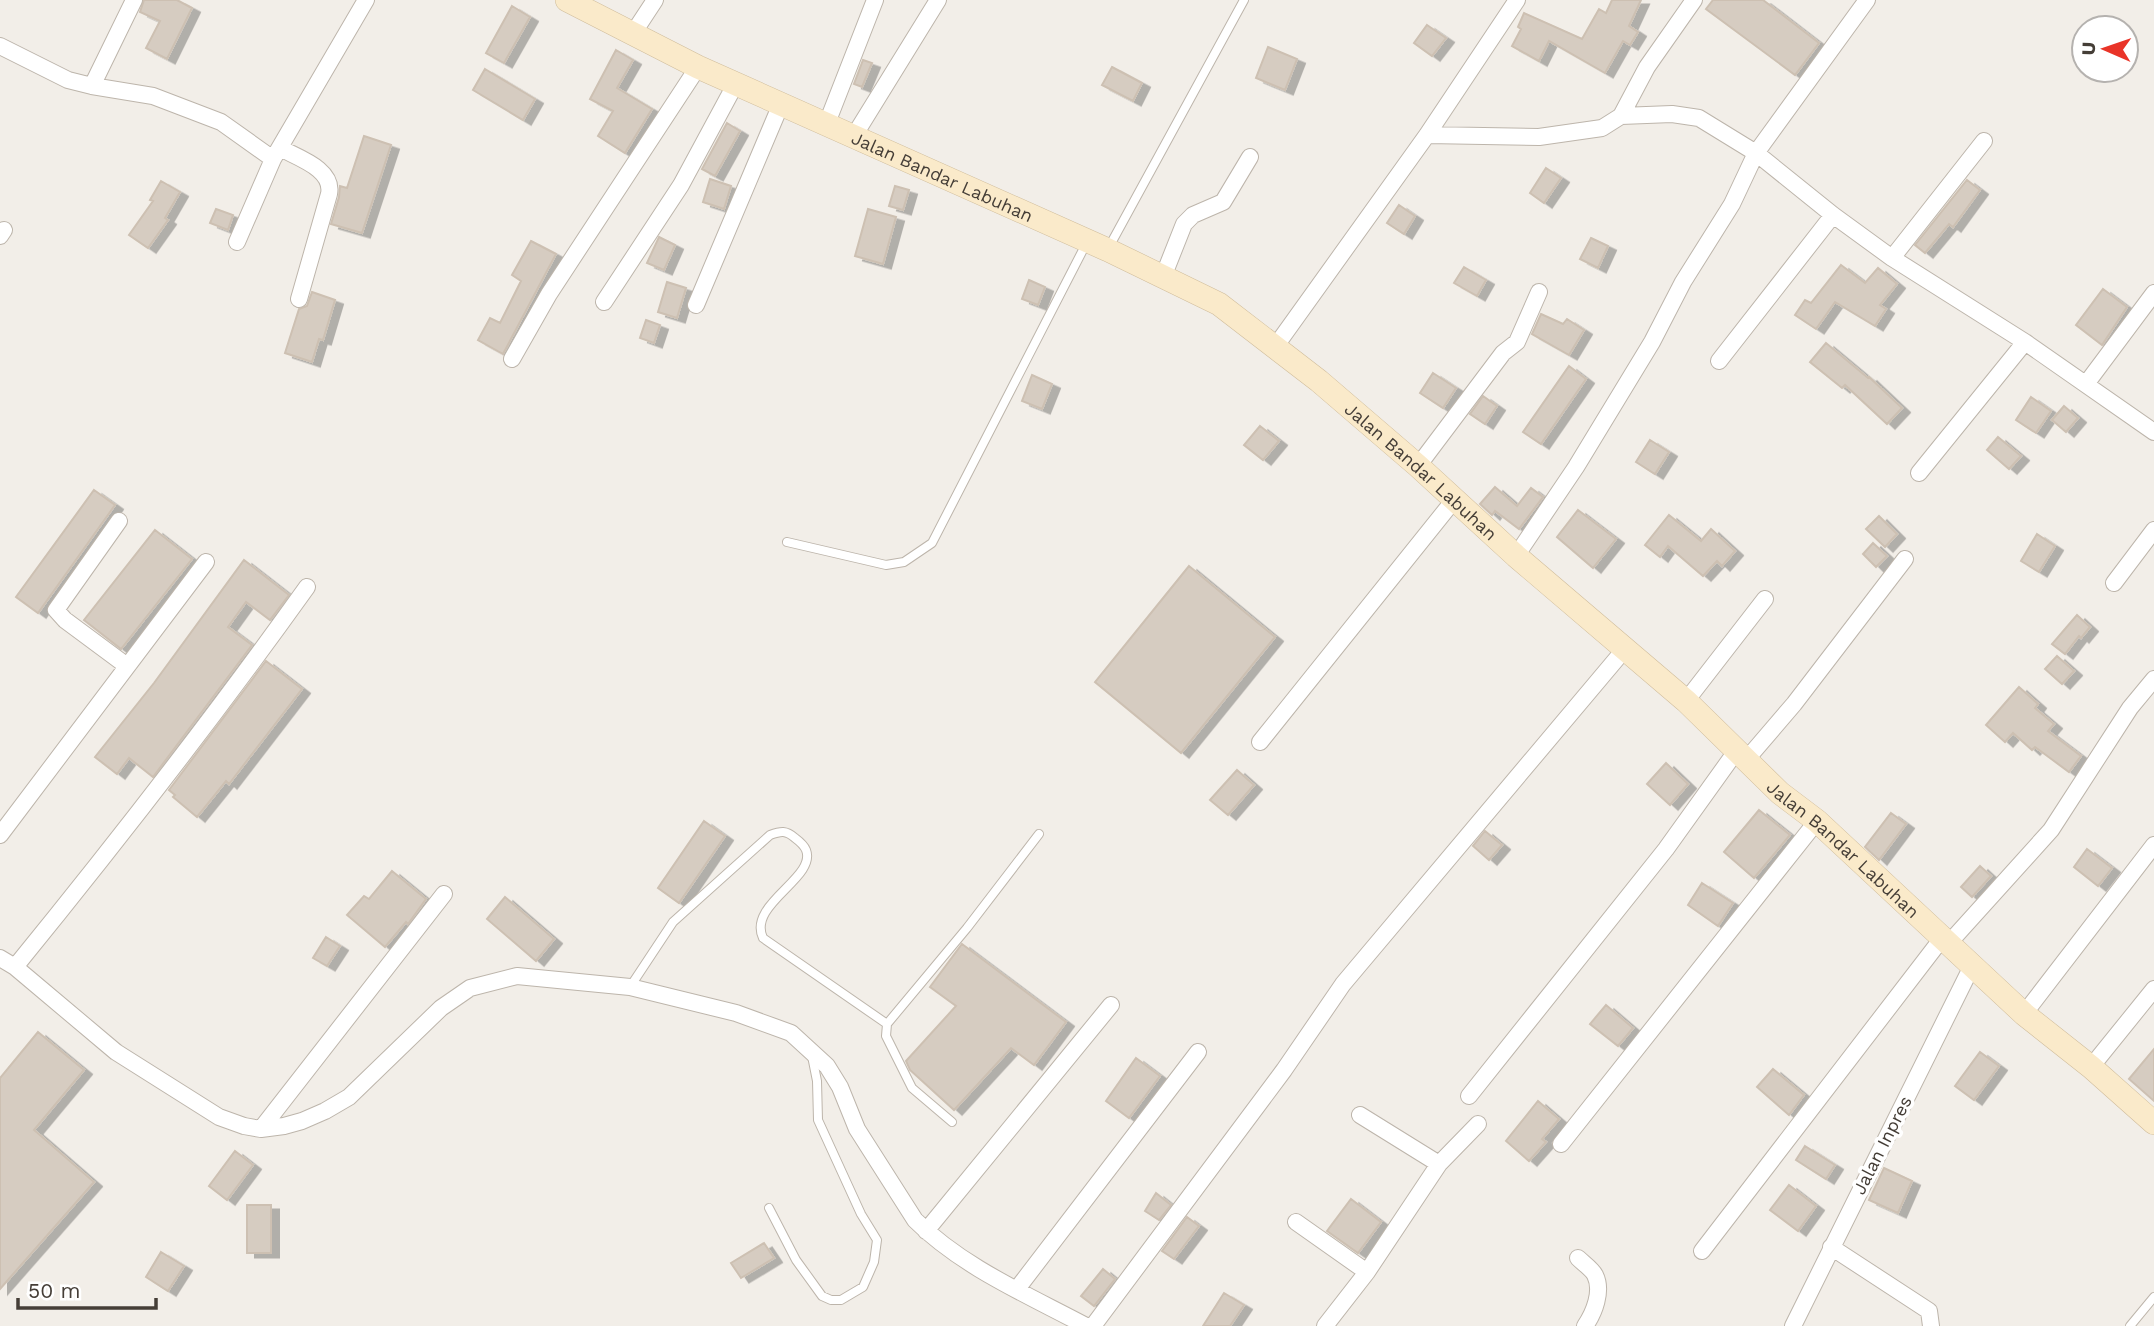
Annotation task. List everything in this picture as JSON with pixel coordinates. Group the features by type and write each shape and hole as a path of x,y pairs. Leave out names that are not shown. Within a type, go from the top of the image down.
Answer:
{"main road":[{"name":"Jalan Bandar Labuhan","path":"567,0 698,66 1098,246 1219,304 1319,381 1418,466 1516,556 1591,618 1623,650 1686,701 1780,793 1817,821 2024,1014 2091,1067 2154,1123"}],"street":[{"path":"92,86 134,0"},
{"path":"237,242 276,153 366,0"},
{"path":"634,32 655,0"},
{"path":"827,123 875,0"},
{"path":"854,136 938,0"},
{"path":"1275,347 1427,135 1517,0"},
{"path":"1427,135 1539,137 1602,128 1621,116 1647,67 1694,0"},
{"path":"1516,556 1576,467 1652,342 1683,282 1732,204 1756,153 1867,0"},
{"path":"0,46 68,80 153,96 221,122 276,153 323,173 330,182 329,194 299,299"},
{"path":"512,359 549,294 698,66"},
{"path":"604,302 681,185 736,83"},
{"path":"696,305 781,104"},
{"path":"1621,116 1672,114 1699,118 1756,153 1892,258 2025,342 2154,432"},
{"path":"1892,258 1984,141"},
{"path":"1163,277 1184,224 1193,215 1223,202 1250,157"},
{"path":"1719,361 1833,215"},
{"path":"1418,466 1503,353 1517,342 1539,292"},
{"path":"2086,384 2154,293"},
{"path":"1919,473 2025,342"},
{"path":"1260,742 1454,500"},
{"path":"119,521 56,610 127,666"},
{"path":"2115,583 2154,530"},
{"path":"1469,1096 1742,755 1794,705 1905,559"},
{"path":"0,835 206,562"},
{"path":"15,967 106,855 239,682 307,587"},
{"path":"1686,701 1765,599"},
{"path":"1093,1326 1284,1070 1343,984 1623,650"},
{"path":"1702,1251 1946,940 2051,830 2130,708 2154,679"},
{"path":"1561,1144 1817,821"},
{"path":"2024,1014 2154,845"},
{"path":"261,1129 444,894"},
{"path":"0,958 15,967 116,1052 219,1117 261,1129 302,1121 349,1097 441,1008 470,988 517,975 629,987 763,1022 791,1032 827,1066 840,1087 857,1129 915,1220 926,1231 958,1255 1086,1326"},
{"name":"Jalan Inpres","path":"1793,1326 1973,964"},
{"path":"2091,1067 2154,989"},
{"path":"926,1231 1111,1004"},
{"path":"1017,1289 1198,1052"},
{"path":"1360,1115 1440,1164"},
{"path":"1325,1326 1367,1272 1440,1164 1478,1124"},
{"path":"1296,1222 1367,1272"},
{"path":"1831,1247 1929,1311 1931,1326"},
{"path":"1578,1258 1595,1275 1598,1293 1591,1317 1585,1326"}],"lane":[{"path":"787,542 886,565 904,562 932,543 1098,246 1244,0"},
{"path":"629,987 673,922 770,835 781,831 789,832 806,848 807,857 803,868 761,918 760,932 763,938 887,1024"},
{"path":"952,1122 912,1088 886,1037 887,1024 967,929 1039,834"},
{"path":"769,1208 796,1260 822,1296 841,1300 863,1287 874,1262 877,1240 861,1214 818,1120 817,1081 811,1049"},
{"path":"2130,1326 2154,1297"}],"building":[{"path":"144,0 177,0 192,8 167,59 146,48 160,21 140,12"},
{"path":"1612,0 1641,0 1629,26 1638,32 1630,45 1623,41 1605,73 1549,41 1539,61 1512,46 1521,29 1518,27 1524,13 1582,39 1599,9 1606,13"},
{"path":"1713,0 1763,0 1819,43 1795,75 1706,9"},
{"path":"512,6 530,17 504,63 486,53"},
{"path":"1427,25 1446,38 1432,56 1414,43"},
{"path":"1268,47 1297,59 1285,90 1256,78"},
{"path":"616,50 633,60 617,88 652,109 625,153 598,136 613,111 590,99"},
{"path":"863,60 872,63 862,87 854,84"},
{"path":"1112,67 1142,83 1133,101 1102,85"},
{"path":"485,69 535,99 523,120 473,90"},
{"path":"727,123 740,131 715,176 702,169"},
{"path":"364,136 391,145 362,233 331,224 340,186 347,188"},
{"path":"1546,168 1561,178 1544,203 1530,193"},
{"path":"710,179 731,186 724,209 703,202"},
{"path":"1967,180 1980,190 1953,227 1949,224 1925,253 1915,245"},
{"path":"161,181 180,192 165,218 168,220 148,248 129,235 153,201 150,200"},
{"path":"895,186 909,190 903,210 889,206"},
{"path":"1399,205 1415,216 1404,234 1387,223"},
{"path":"216,209 233,215 228,230 210,223"},
{"path":"868,209 896,217 883,264 855,256"},
{"path":"659,237 675,245 664,270 647,263"},
{"path":"1591,238 1608,246 1598,268 1580,259"},
{"path":"531,241 556,254 503,354 478,340 490,318 500,323 521,281 512,275"},
{"path":"1841,265 1865,283 1878,268 1897,284 1880,305 1886,309 1875,326 1835,302 1816,329 1795,315 1805,300 1811,303"},
{"path":"1464,267 1486,280 1477,296 1454,283"},
{"path":"1029,280 1045,287 1038,305 1022,299"},
{"path":"667,282 686,288 677,318 658,312"},
{"path":"2103,289 2127,307 2102,345 2076,325"},
{"path":"312,292 335,300 323,340 319,339 312,362 285,353 299,309 307,306"},
{"path":"1541,314 1563,324 1567,319 1584,330 1569,355 1532,334"},
{"path":"646,320 660,325 654,343 640,338"},
{"path":"1826,343 1869,377 1902,408 1887,424 1845,385 1842,388 1810,362"},
{"path":"1569,366 1586,379 1541,444 1523,432"},
{"path":"1433,373 1456,388 1443,408 1420,393"},
{"path":"1032,375 1052,384 1042,409 1022,401"},
{"path":"1483,396 1497,406 1485,424 1470,414"},
{"path":"2031,397 2051,411 2036,433 2016,420"},
{"path":"2064,406 2078,418 2066,432 2052,420"},
{"path":"1260,426 1279,441 1263,460 1244,445"},
{"path":"1998,437 2021,456 2009,469 1987,450"},
{"path":"1650,440 1669,452 1655,474 1636,462"},
{"path":"1495,487 1517,506 1531,488 1543,497 1519,529 1495,511 1492,515 1480,504"},
{"path":"94,490 115,505 38,613 16,597"},
{"path":"1578,510 1616,539 1593,568 1557,537"},
{"path":"1669,515 1701,541 1711,529 1735,551 1722,566 1717,561 1703,576 1668,546 1660,557 1645,545"},
{"path":"1879,516 1897,534 1885,547 1866,529"},
{"path":"155,530 192,559 121,649 84,620"},
{"path":"2037,534 2055,546 2039,572 2021,561"},
{"path":"1873,543 1887,556 1876,567 1863,554"},
{"path":"244,560 289,595 270,620 246,602 228,627 252,645 153,777 129,758 117,774 95,757 154,683"},
{"path":"1189,566 1275,637 1181,753 1095,682"},
{"path":"2077,615 2090,627 2065,654 2052,644"},
{"path":"2057,656 2074,671 2062,684 2045,669"},
{"path":"266,661 302,689 229,784 226,781 197,817 173,797 175,795 169,790"},
{"path":"2019,687 2038,704 2035,708 2054,724 2048,731 2081,756 2069,772 2035,747 2032,750 2013,733 2005,742 1986,725"},
{"path":"1666,763 1688,784 1670,805 1647,784"},
{"path":"1237,770 1254,785 1228,815 1210,800"},
{"path":"1759,810 1790,835 1754,878 1724,852"},
{"path":"1891,813 1906,824 1879,860 1865,847"},
{"path":"704,821 725,836 679,903 658,888"},
{"path":"1485,831 1502,845 1489,860 1473,846"},
{"path":"2087,849 2112,868 2098,886 2074,867"},
{"path":"1980,866 1991,876 1972,897 1961,887"},
{"path":"392,871 426,899 408,924 406,922 385,947 347,915 364,896 369,899"},
{"path":"1702,883 1733,903 1718,926 1688,905"},
{"path":"505,897 554,939 536,961 487,919"},
{"path":"326,937 340,946 327,966 313,958"},
{"path":"962,944 1066,1022 1034,1065 1011,1048 954,1110 910,1070 906,1061 956,1006 930,987"},
{"path":"1606,1005 1633,1028 1618,1046 1590,1024"},
{"path":"38,1032 84,1070 34,1130 94,1182 0,1289 0,1078"},
{"path":"2154,1049 2154,1101 2129,1079"},
{"path":"1980,1052 1999,1066 1974,1100 1955,1086"},
{"path":"1136,1058 1160,1076 1129,1118 1106,1101"},
{"path":"1773,1069 1804,1095 1789,1115 1757,1087"},
{"path":"1538,1101 1559,1119 1542,1139 1546,1142 1529,1161 1506,1141"},
{"path":"1805,1146 1835,1165 1826,1179 1796,1160"},
{"path":"235,1151 253,1165 227,1200 209,1186"},
{"path":"1884,1168 1912,1181 1898,1213 1869,1200"},
{"path":"1789,1185 1816,1206 1798,1231 1770,1210"},
{"path":"1156,1193 1171,1205 1159,1220 1145,1211"},
{"path":"1351,1199 1381,1222 1358,1253 1327,1231"},
{"path":"247,1205 271,1205 271,1253 247,1253"},
{"path":"1187,1217 1199,1226 1174,1259 1162,1251"},
{"path":"764,1243 774,1258 741,1278 731,1263"},
{"path":"161,1252 184,1266 168,1291 146,1277"},
{"path":"1103,1269 1115,1279 1094,1306 1081,1296"},
{"path":"1224,1293 1244,1305 1230,1326 1203,1326"}]}
